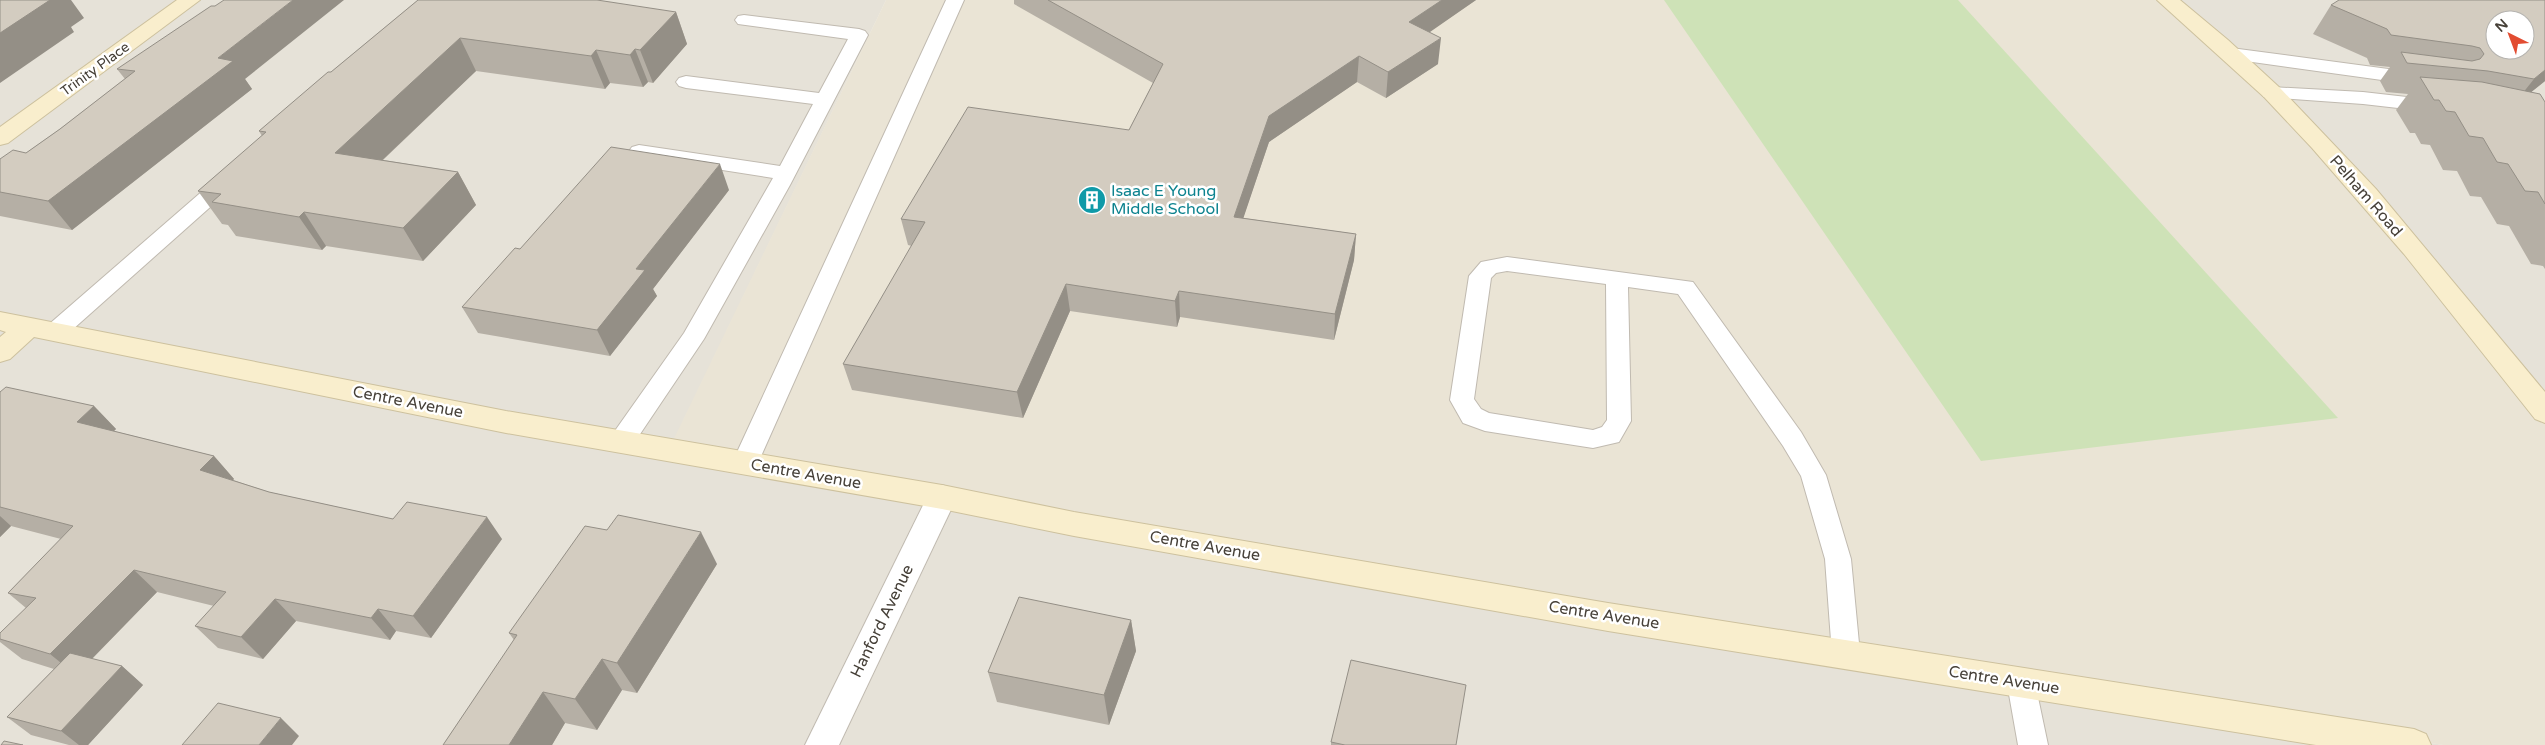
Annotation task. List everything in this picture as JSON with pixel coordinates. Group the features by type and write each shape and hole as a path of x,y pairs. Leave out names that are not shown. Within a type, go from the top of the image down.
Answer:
{"street":[{"name":"Trinity Place","path":"0,138 190,0"},
{"name":"Pelham Road","path":"2167,0 2211,35 2292,113 2390,222 2545,412"},
{"name":"Centre Avenue","path":"0,321 497,420 942,497 1074,524 1599,615 2414,745"},
{"path":"0,352 42,330"},
{"name":"Hanford Avenue","path":"822,745 942,497"}],"lane":[{"path":"745,463 955,0"},
{"path":"621,442 692,339 786,174 859,35 744,20"},
{"path":"2231,54 2441,82"},
{"path":"686,82 825,100"},
{"path":"2271,93 2363,98 2452,108"},
{"path":"639,151 786,174"},
{"path":"42,330 239,170"},
{"path":"1617,278 1619,421 1610,435 1592,438 1485,422 1472,416 1462,400 1480,276 1489,266 1507,264 1617,278 1685,287 1792,439 1813,475 1838,559 1846,654"},
{"path":"2021,683 2033,745"}],"shaded area":[{"path":"0,0 886,0 668,453 2443,745 0,745"},
{"path":"886,0 2158,0 2248,77 2545,414 2545,745 2443,745 667,453"},
{"path":"2158,0 2545,0 2545,414 2248,77"}],"green space":[{"path":"1664,0 1958,0 2338,418 1981,461"}],"building":[{"path":"0,0 50,0 0,33"},
{"path":"224,0 293,0 218,58 233,61 48,201 0,192 0,159 13,150 26,153 60,129 135,71 117,69 211,6 215,6"},
{"path":"418,0 597,0 676,12 640,50 635,49 630,55 596,50 591,56 460,38 335,153 458,172 403,228 304,212 299,217 212,202 221,194 198,191 266,132 259,131 328,72 331,72"},
{"name":"Isaac E Young Middle School","path":"1048,0 1442,0 1409,22 1441,38 1388,72 1359,56 1269,116 1234,217 1356,234 1335,314 1179,291 1175,301 1066,284 1017,392 843,364 925,222 901,219 968,107 1129,130 1163,64"},
{"path":"2339,0 2545,0 2545,70 2534,79 2488,71 2407,63 2401,52 2472,61 2480,59 2484,54 2480,48 2472,46 2391,35 2387,29 2331,5"},
{"path":"2420,77 2482,82 2540,94 2545,102 2545,204 2538,192 2525,191 2508,164 2497,162 2483,138 2469,136 2455,112 2446,111 2439,100 2434,100"},
{"path":"611,147 720,164 636,269 645,270 597,330 462,307 515,248 520,249"},
{"path":"6,387 94,406 77,422 214,456 200,470 269,492 393,519 407,502 487,517 413,616 378,609 371,618 275,599 241,637 195,626 226,592 134,570 50,654 0,639 0,633 36,598 8,593 73,526 0,507 0,392"},
{"path":"618,515 701,532 617,663 602,659 575,699 543,692 509,745 443,745 517,635 509,633 585,526 607,530"},
{"path":"1019,597 1131,620 1104,695 988,672"},
{"path":"70,653 122,666 61,731 7,717"},
{"path":"1351,660 1466,685 1456,745 1345,745 1331,742"},
{"path":"218,703 281,718 259,745 182,745"},
{"path":"4,741 23,745 1,745"}],"place":[{"name":"Isaac E Young Middle School","path":"1092,200"}]}
